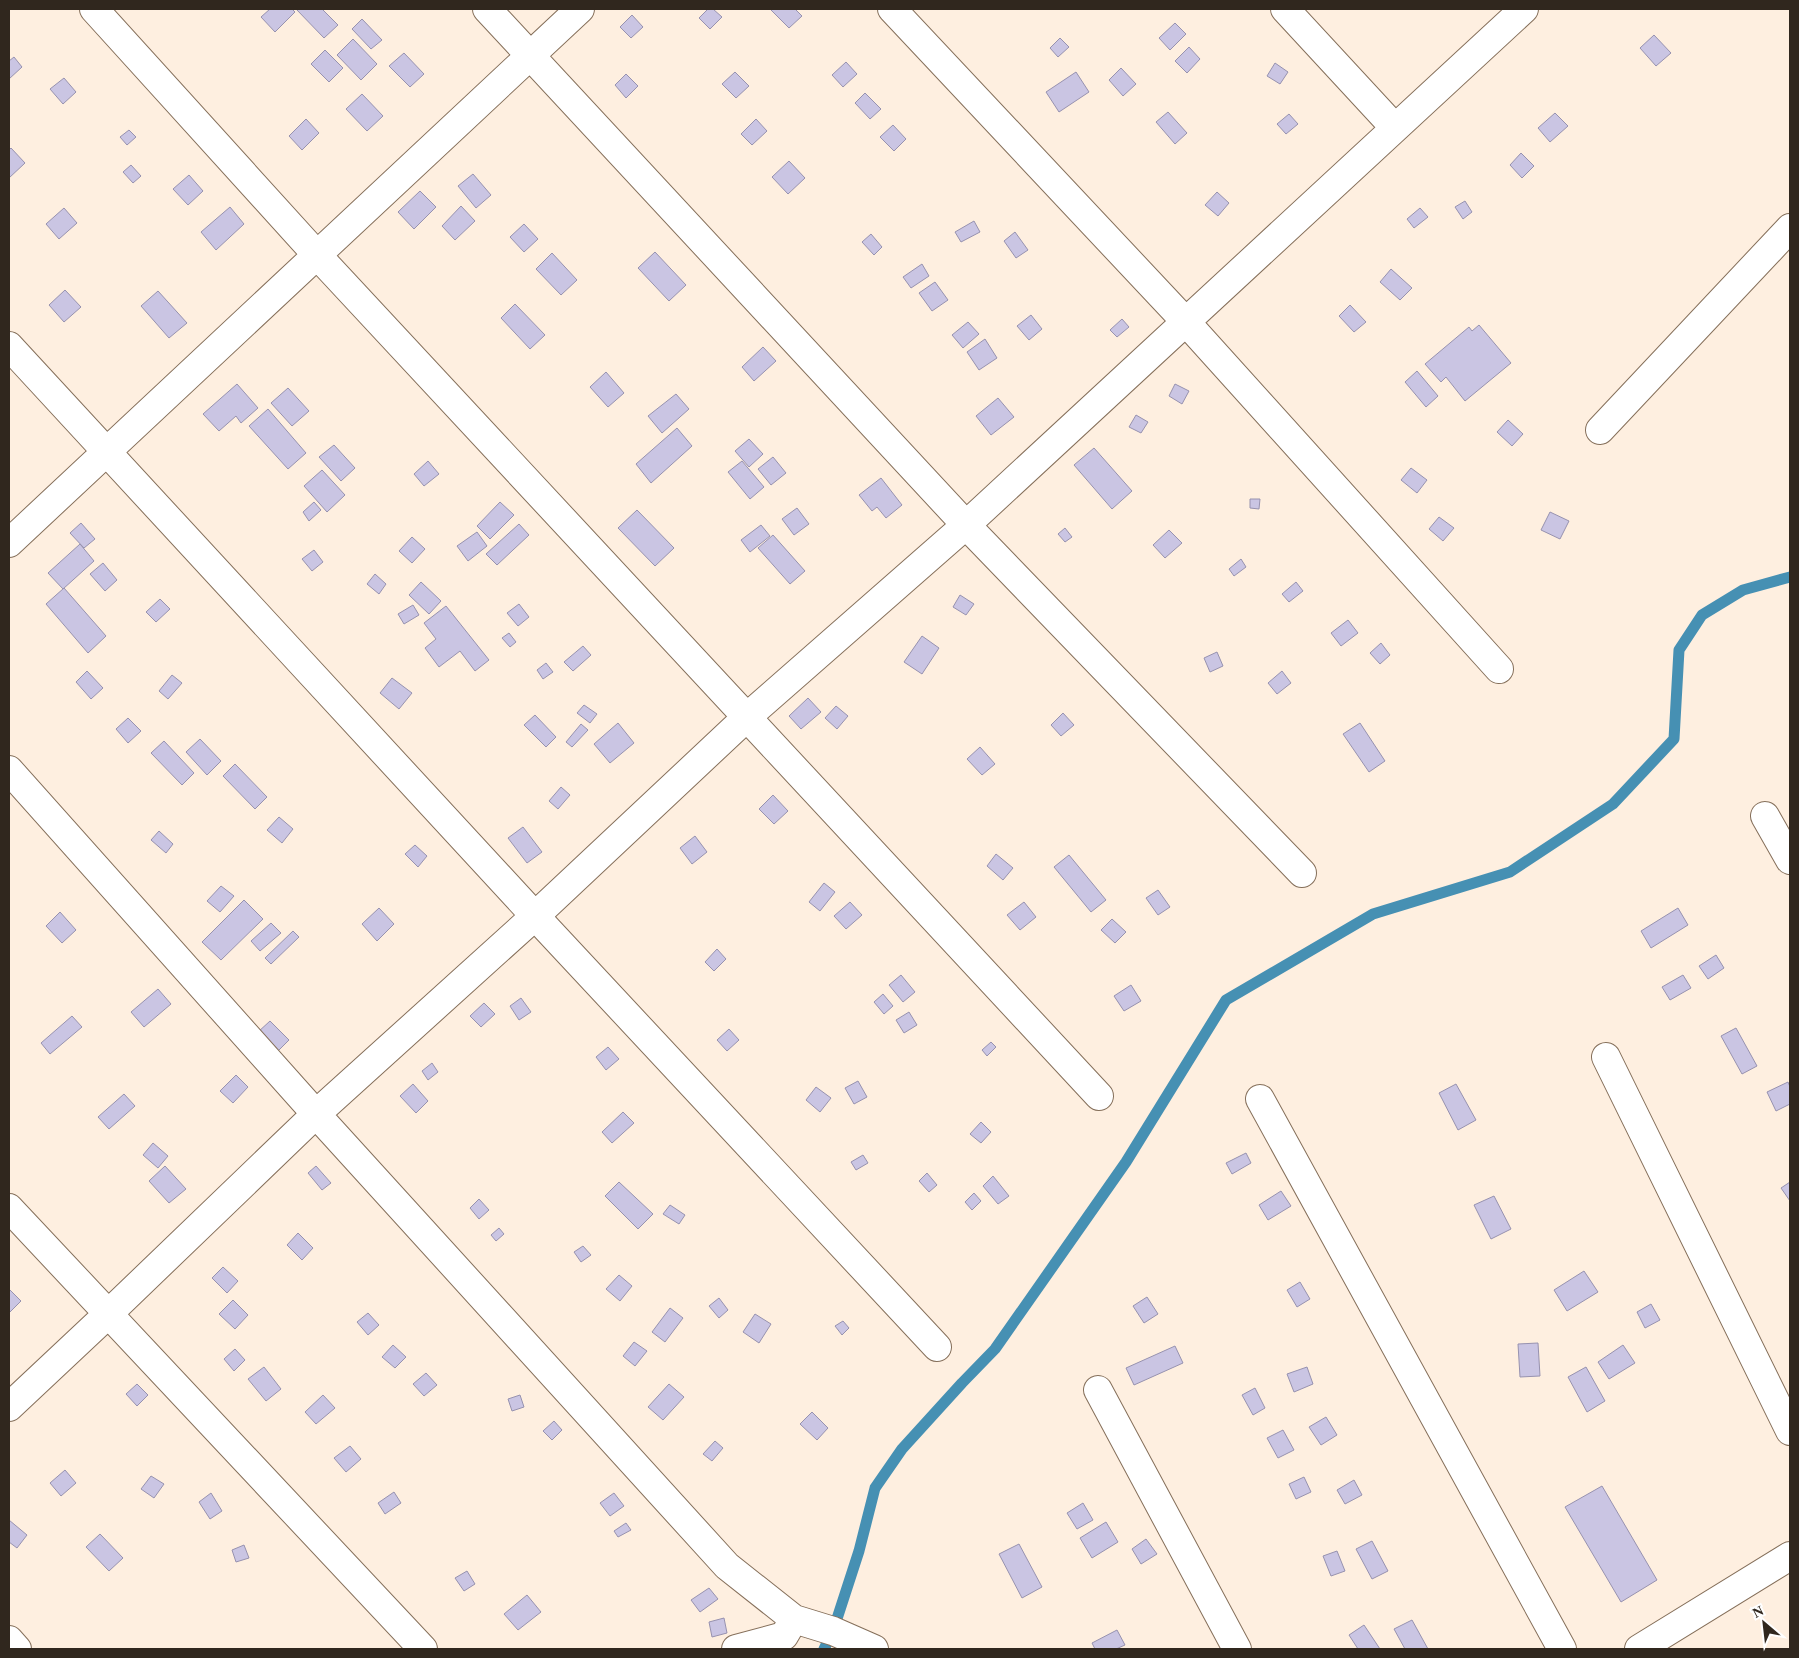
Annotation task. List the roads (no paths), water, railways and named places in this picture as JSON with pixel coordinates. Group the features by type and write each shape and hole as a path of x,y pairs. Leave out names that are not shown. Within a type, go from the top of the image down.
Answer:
{"street":[{"path":"94,9 317,255 1100,1096"},
{"path":"487,9 966,525 1302,873"},
{"path":"9,543 580,9"},
{"path":"892,9 1186,322 1499,669"},
{"path":"1285,9 1395,128"},
{"path":"9,1407 316,1114 535,916 747,717 966,525 1524,9"},
{"path":"1600,430 1790,228"},
{"path":"9,346 535,916 937,1347"},
{"path":"9,770 316,1114 727,1566 794,1620 833,1631 874,1649"},
{"path":"1765,816 1790,860"},
{"path":"1606,1057 1790,1430"},
{"path":"1260,1099 1562,1649"},
{"path":"9,1208 107,1315 423,1649"},
{"path":"1098,1390 1237,1649"},
{"path":"1639,1649 1790,1556"},
{"path":"736,1649 784,1636 794,1620"},
{"path":"9,1640 17,1649"}],"waterway":[{"path":"824,1649 833,1631 859,1551 875,1488 902,1449 995,1349 1126,1162 1226,1000 1373,914 1510,872 1613,804 1674,739 1679,650 1702,615 1743,590 1790,577"}]}
